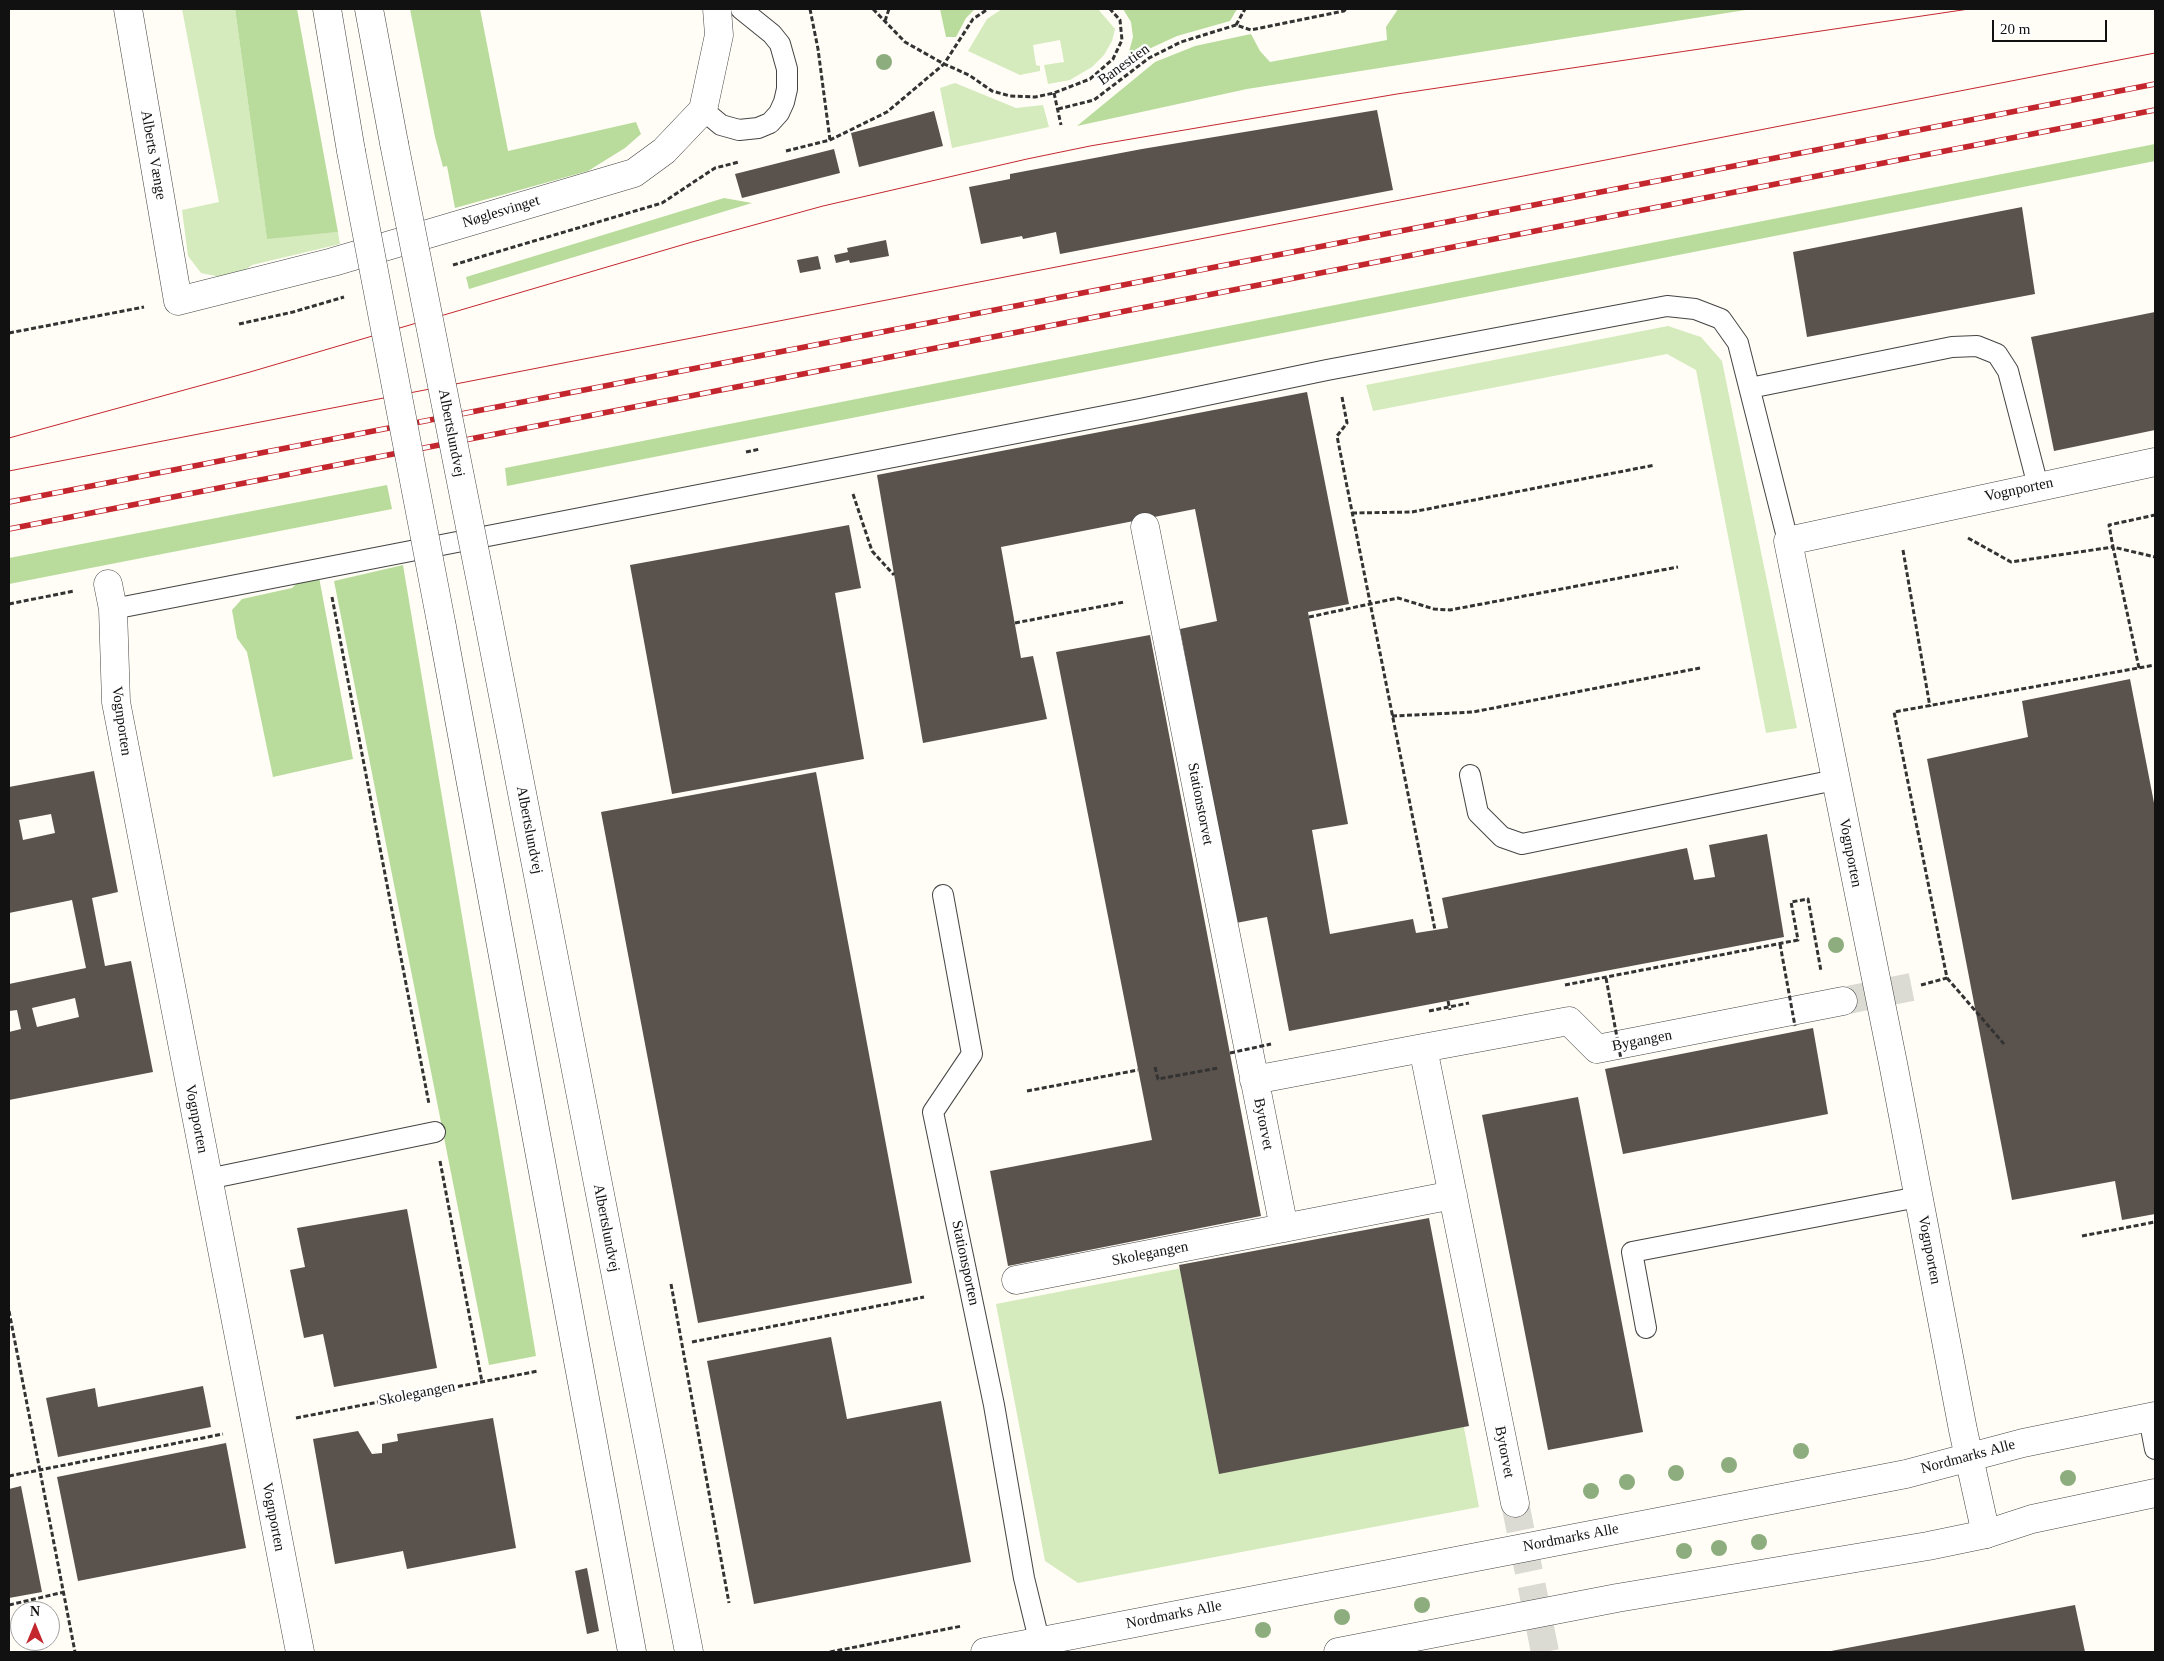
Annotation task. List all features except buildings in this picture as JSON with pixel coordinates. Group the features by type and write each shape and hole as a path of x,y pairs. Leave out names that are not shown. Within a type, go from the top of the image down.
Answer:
{"street":[{"name":"Alberts Vænge","path":"128,9 178,301"},
{"path":"326,9 632,1652"},
{"name":"Albertslundvej","path":"369,9 689,1652"},
{"path":"703,110 719,36 718,9"},
{"name":"Nøglesvinget","path":"178,301 333,262 634,172 664,151 703,110"},
{"name":"Vognporten","path":"1986,1534 1963,1430 1788,541 2155,462"},
{"name":"Stationstorvet","path":"1145,527 1251,1060"},
{"name":"Vognporten","path":"111,597 116,702 300,1652"},
{"name":"Bygangen","path":"1423,1048 1569,1020 1597,1049 1836,1003"},
{"name":"Bytorvet","path":"1284,1228 1251,1060 1423,1048 1515,1503"},
{"path":"1284,1228 1453,1195"},
{"name":"Skolegangen","path":"1016,1280 1284,1228"},
{"name":"Nordmarks Alle","path":"985,1652 1040,1647 1906,1474 2023,1442 2152,1417"},
{"path":"1338,1652 1607,1600 1928,1546 1986,1534 2032,1519 2155,1493"}],"lane":[{"path":"703,110 721,125 739,130 758,128 770,123 779,113 784,102 787,89 787,69 780,44 772,34 741,9"},
{"path":"111,597 326,568 1140,409 1327,370 1667,306 1695,309 1721,319 1738,343 1788,541"},
{"path":"1750,388 1952,347 1977,346 1997,354 2008,371 2038,486"},
{"path":"1470,775 1478,813 1502,837 1522,844 1835,780"},
{"name":"Stationsporten","path":"943,895 972,1054 933,1112 994,1405 1024,1578 1040,1647"},
{"path":"208,1179 434,1132"},
{"path":"1646,1328 1632,1252 1918,1197"},
{"path":"2152,1417 2155,1449"}],"path":[{"path":"810,9 818,49 830,140"},
{"path":"873,9 904,42 944,64 969,75 992,91 1010,96 1035,97 1054,93 1090,79 1113,59 1122,40 1120,20 1110,9"},
{"path":"885,21 889,9"},
{"path":"944,64 973,20 988,9"},
{"path":"1236,25 1245,9"},
{"name":"Banestien","path":"1058,109 1094,100 1148,58 1181,42 1236,25 1251,30 1344,11 1346,9"},
{"path":"1054,93 1061,125"},
{"path":"9,332 178,301"},
{"path":"1347,423 1337,436 1435,930"},
{"path":"1352,513 1412,512 1655,465"},
{"path":"852,492 872,551 894,575"},
{"path":"1908,514 2011,562 2113,547 2155,557"},
{"path":"1908,514 1930,707"},
{"path":"2139,668 2109,525 2155,515"},
{"path":"1309,617 1398,598 1434,609 1450,610 1678,567"},
{"path":"326,568 482,1382"},
{"path":"1015,623 1159,595"},
{"path":"9,604 111,597"},
{"path":"2004,1044 1947,978 1894,712 2155,665"},
{"path":"1392,716 1473,712 1700,668"},
{"path":"1557,987 1798,940 1791,902 1808,899 1836,1003"},
{"path":"1780,944 1795,1026"},
{"path":"1606,978 1621,1059"},
{"path":"1921,985 1947,978"},
{"path":"1429,1011 1479,1001"},
{"path":"1155,1067 1158,1079 1251,1060"},
{"path":"1027,1091 1138,1070"},
{"path":"2082,1236 2155,1222"},
{"path":"671,1284 728,1603"},
{"path":"692,1342 924,1297"},
{"path":"9,1311 75,1652"},
{"name":"Skolegangen","path":"296,1418 538,1372"},
{"path":"9,1476 223,1434"},
{"path":"9,1605 64,1592"}],"green space":[{"path":"182,9 235,9 267,238 338,232 340,244 252,265 239,274 221,277 201,273 188,256 182,210 219,202"},
{"path":"235,9 297,9 338,232 267,239"},
{"path":"410,9 480,9 508,151 636,122 641,134 625,148 588,171 455,208 447,166 443,167 435,137"},
{"path":"940,9 975,9 966,18 956,37 946,37"},
{"path":"1002,9 1098,9 1115,29 1112,41 1104,55 1092,67 1070,80 1048,84 1044,65 1064,62 1060,40 1033,45 1036,65 1040,66 1040,71 1020,75 968,51 987,19"},
{"path":"1123,9 1237,9 1230,21 1177,36 1151,48 1130,63 1127,59 1133,37 1131,22"},
{"path":"1398,9 1752,9 1247,89 1077,126 1155,62 1195,46 1251,34 1260,51 1270,62 1387,40 1386,27"},
{"path":"955,83 1016,108 1043,105 1049,127 952,148 940,88"},
{"path":"2155,144 2155,161 507,486 505,468"},
{"path":"724,198 752,203 469,289 466,277"},
{"path":"1668,326 1701,337 1722,361 1797,728 1766,733 1696,370 1667,354 1373,411 1366,385"},
{"path":"387,485 392,509 9,584 9,558"},
{"path":"403,565 536,1356 489,1365 334,581"},
{"path":"319,577 353,759 273,777 247,652 237,638 232,610 242,599 292,588 301,579"},
{"path":"1425,1221 1479,1507 1078,1583 1045,1561 996,1304"}],"tunnel":[{"path":"1843,1001 1921,985"},
{"path":"1515,1503 1545,1652"}],"tram line":[{"path":"9,438 250,372 692,242 823,206 1027,159 1090,146 1397,94 1969,9"},
{"path":"9,471 2155,53"}],"railway":[{"path":"9,502 2155,84"},
{"path":"9,529 2155,110"}]}
